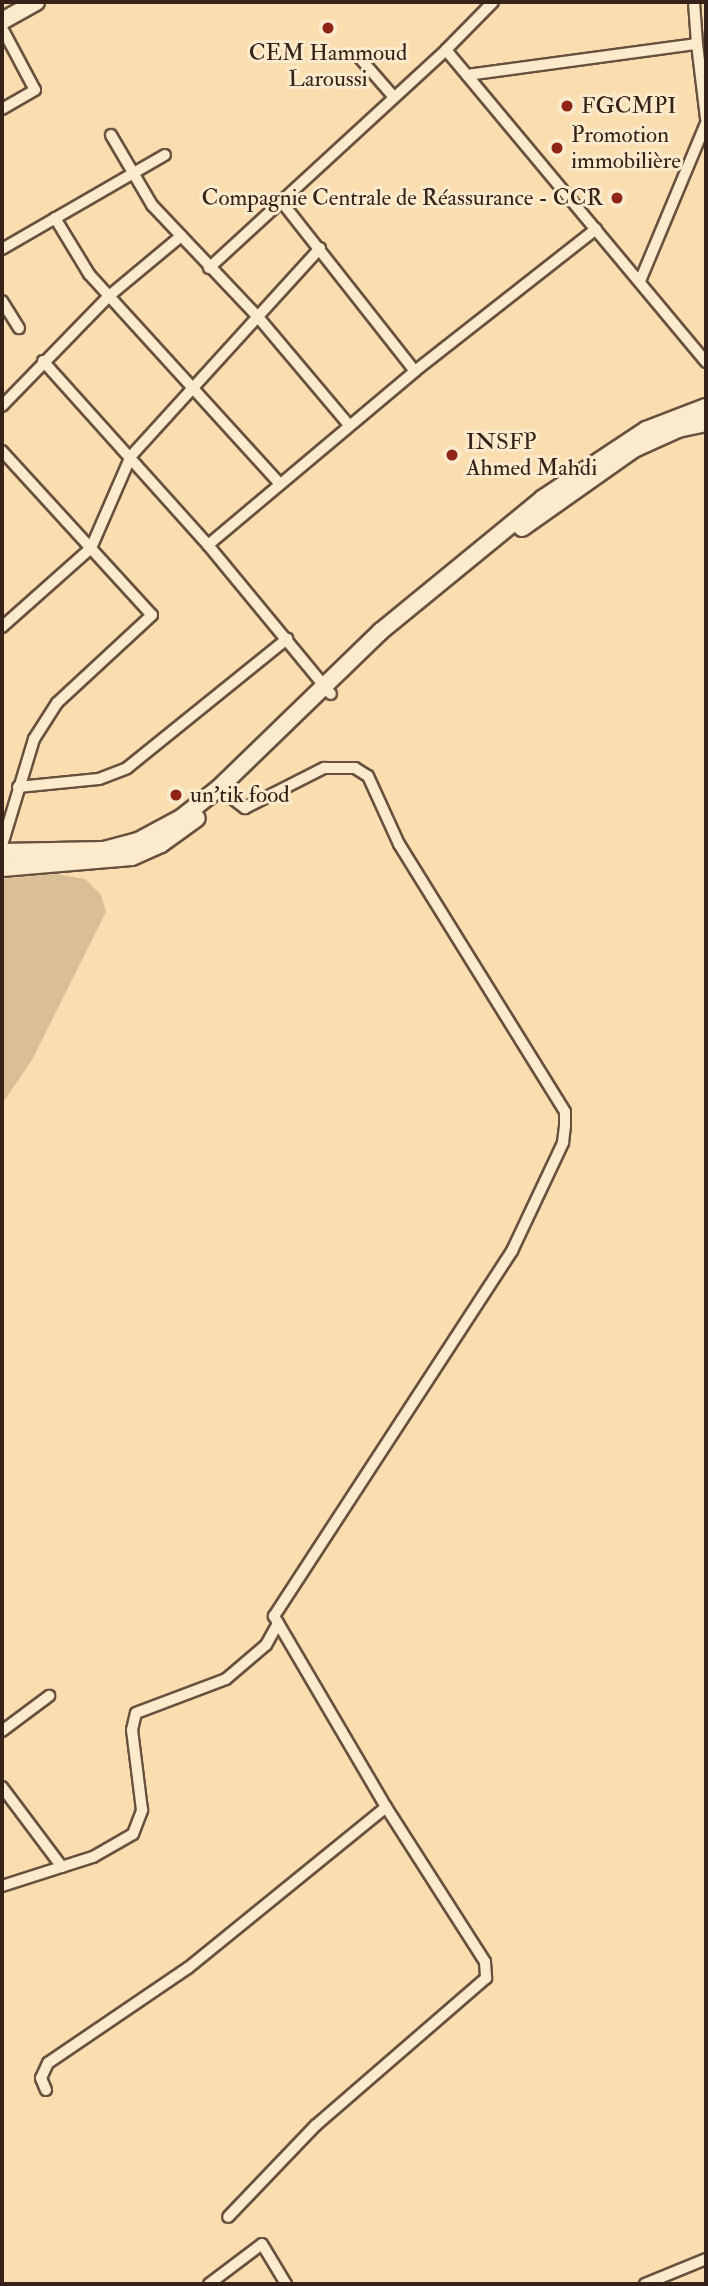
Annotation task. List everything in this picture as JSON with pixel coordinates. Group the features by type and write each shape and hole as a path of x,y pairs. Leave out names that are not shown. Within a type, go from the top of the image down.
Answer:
{"main road":[{"path":"2,21 36,2"},
{"path":"2,868 132,857 161,844 222,791 431,587 592,462 646,430 706,407"},
{"path":"328,690 472,566 579,485 634,449 678,429 706,423"},
{"path":"2,848 104,850 138,841 181,818 222,791"}],"street":[{"path":"209,268 446,50 493,2"},
{"path":"640,281 706,120 694,2"},
{"path":"2,28 36,90 2,109"},
{"path":"467,75 697,44"},
{"path":"446,50 706,362"},
{"path":"359,57 393,96"},
{"path":"111,135 152,205 258,317 349,425"},
{"path":"2,248 165,155"},
{"path":"281,201 415,371"},
{"path":"55,218 108,296 280,484"},
{"path":"208,545 415,371 596,229"},
{"path":"2,406 108,296 181,236"},
{"path":"2,627 90,548 131,456 195,389 320,248"},
{"path":"2,303 19,328"},
{"path":"43,361 131,456 328,690"},
{"path":"2,451 152,615 57,703 34,739 2,848"},
{"path":"18,787 99,779 127,768 287,639"},
{"path":"2,1886 62,1867 120,1843 139,1825 141,1781 132,1730 136,1713 226,1679 267,1645 278,1623 278,1605 512,1251 563,1143 565,1112 399,844 368,776 355,768 324,768 246,808 222,791"},
{"path":"228,2217 316,2125 486,1978 485,1962 386,1807 278,1623"},
{"path":"2,1731 49,1696"},
{"path":"2,1787 62,1867"},
{"path":"46,2090 41,2078 48,2063 188,1968 386,1807"},
{"path":"209,2284 262,2244 286,2284"},
{"path":"645,2284 706,2259"}],"shaded area":[{"path":"56,874 85,879 101,895 106,912 32,1060 2,1104 2,879"}],"place":[{"name":"CEM Hammoud Laroussi","path":"328,28"},
{"name":"FGCMPI","path":"567,106"},
{"name":"Promotion immobilière","path":"557,148"},
{"name":"Compagnie Centrale de Réassurance - CCR","path":"617,198"},
{"name":"INSFP Ahmed Mahdi","path":"452,455"},
{"name":"un'tik food","path":"176,795"}]}
